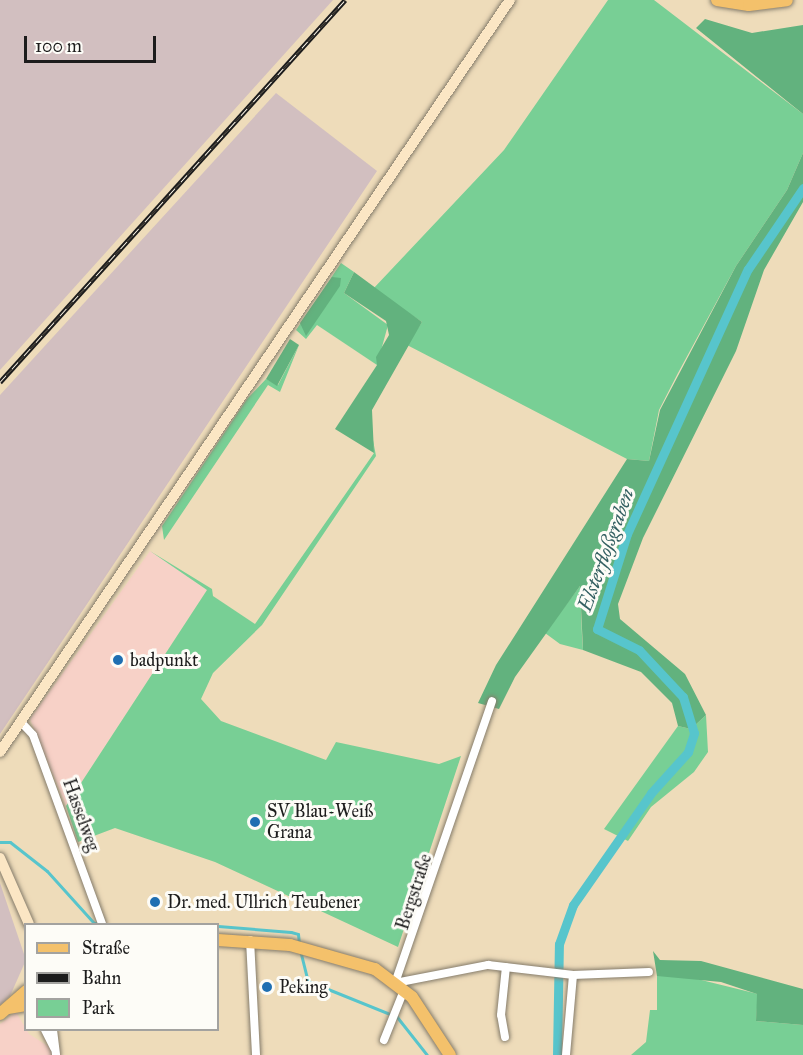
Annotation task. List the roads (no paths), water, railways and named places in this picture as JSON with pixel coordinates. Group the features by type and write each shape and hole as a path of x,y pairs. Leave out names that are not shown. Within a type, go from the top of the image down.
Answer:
{"main road":[{"path":"0,752 510,0"},
{"path":"717,0 749,5 787,0"},
{"path":"0,858 29,923"},
{"path":"219,940 250,940 290,945 363,964 400,986 450,1055"},
{"path":"4,1011 24,993"},
{"path":"4,1011 24,1006"}],"street":[{"name":"Bergstraße","path":"384,1040 492,701"},
{"name":"Hasselweg","path":"20,721 33,735 102,923"},
{"path":"250,940 256,1055"},
{"path":"400,986 488,964 573,975 649,972"},
{"path":"505,1037 501,1015 506,967"},
{"path":"566,1055 573,975"},
{"path":"46,1031 55,1052"},
{"path":"53,1031 55,1052"}],"waterway":[{"name":"Elsterfloßgraben","path":"557,1055 559,944 573,905 651,793 688,752 694,733 683,697 639,650 597,629 627,534 748,269 803,188"},
{"path":"0,842 10,842 47,871 94,923"},
{"path":"219,926 291,932 298,934 299,944"},
{"path":"300,950 308,981 397,1017 427,1055"}],"railway":[{"path":"0,382 345,0"}],"place":[{"name":"badpunkt","path":"118,660"},
{"name":"SV Blau-Weiß Grana","path":"255,822"},
{"name":"Dr. med. Ullrich Teubener","path":"155,902"},
{"name":"Peking","path":"267,987"}]}
